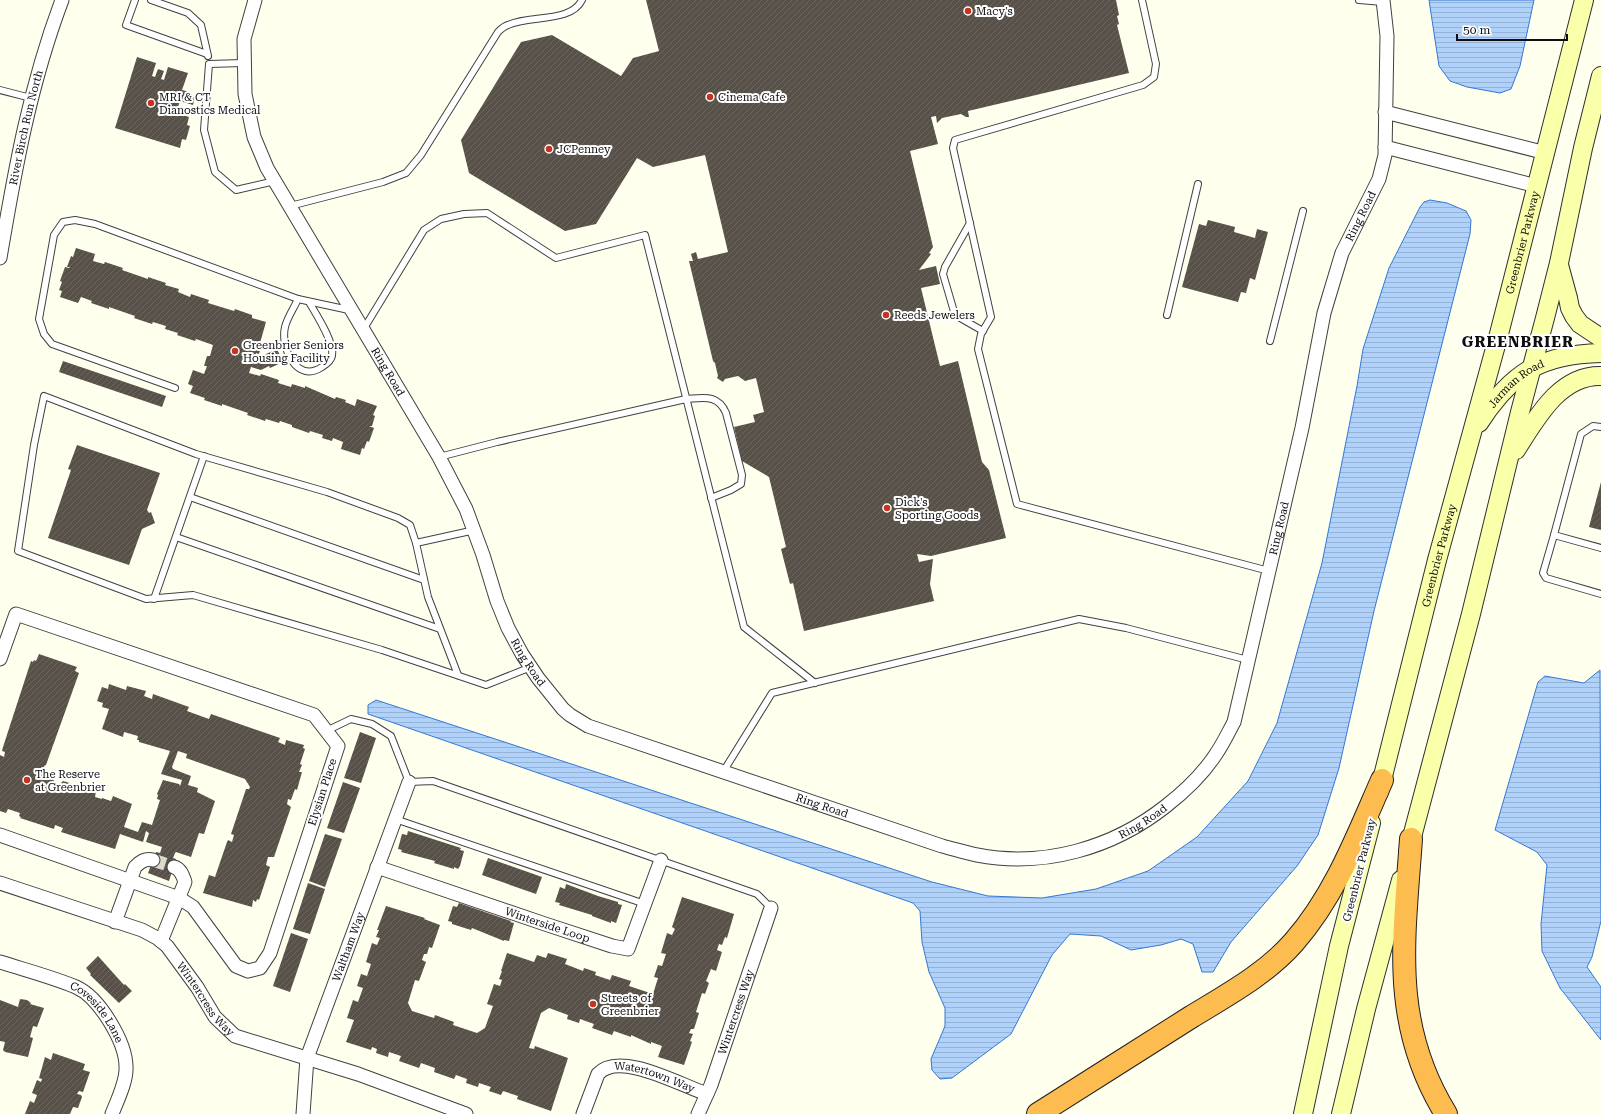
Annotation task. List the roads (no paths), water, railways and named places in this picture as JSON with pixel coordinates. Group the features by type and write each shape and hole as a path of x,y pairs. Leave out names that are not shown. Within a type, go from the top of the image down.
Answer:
{"highway":[{"path":"1038,1114 1243,984 1278,957 1293,943 1312,919 1345,866 1382,780"},
{"path":"1412,839 1404,941 1406,1001 1418,1058 1434,1094 1446,1114"}],"main road":[{"name":"Greenbrier Parkway","path":"1303,1114 1339,946 1437,560 1546,152 1584,0"},
{"path":"1341,1114 1366,1009 1471,614 1559,263 1573,191 1601,76"},
{"path":"1559,263 1570,308 1574,316 1580,324 1601,338"},
{"name":"Jarman Road","path":"1471,436 1487,411 1505,388 1533,366 1558,357 1580,353 1601,353"},
{"path":"1509,460 1542,411 1557,394 1571,383 1592,376 1601,376"}],"street":[{"name":"River Birch Run North","path":"0,258 14,175 31,98 62,0"},
{"name":"Ring Road","path":"255,0 244,39 245,94 254,137 267,168 439,457 466,509 475,530 502,615 511,635 531,667 563,709 588,726 942,846 978,856 1015,859 1043,858 1071,854 1124,834 1150,819 1174,800 1197,778 1216,754 1234,722 1302,428 1324,313 1342,253 1379,179 1385,155 1387,36 1383,1"},
{"path":"1385,112 1546,152"},
{"path":"1385,147 1537,186"},
{"name":"Elysian Place","path":"0,659 5,632 16,614 314,715 338,746 270,953 260,968 248,971 236,966 192,907 179,898 0,835"},
{"name":"Waltham Way","path":"302,1114 307,1058 409,782"},
{"path":"116,922 135,867 141,861 149,859 153,860"},
{"name":"Winterside Loop","path":"377,867 612,946 628,949 661,860"},
{"path":"161,941 185,882 182,874 177,868 174,867"},
{"name":"Wintercress Way","path":"0,883 142,930 161,941 197,987 215,1018 235,1036 358,1074 466,1114"},
{"name":"Wintercress Way","path":"698,1114 707,1094 771,908"},
{"name":"Coveside Lane","path":"0,962 77,987 92,998 110,1023 122,1046 126,1068 121,1089 112,1114"},
{"name":"Watertown Way","path":"583,1114 598,1074 602,1069 614,1067 624,1066 644,1069 707,1094"}],"lane":[{"path":"135,0 126,26 207,54"},
{"path":"151,0 188,13 201,25 210,64 204,130 215,172 236,190 275,181"},
{"path":"290,206 383,182 406,172 425,149 498,32 508,24 567,14 579,6 582,0"},
{"path":"1142,0 1156,64 1154,77 1143,85 955,140 953,148 991,317 983,331 978,348 1017,504 1268,571"},
{"path":"1359,0 1383,1"},
{"path":"210,64 244,63"},
{"path":"0,90 31,98"},
{"path":"1167,315 1198,184"},
{"path":"1270,341 1303,211"},
{"path":"363,330 424,230 441,219 464,214 487,213 556,258 645,235 744,628 815,683"},
{"path":"175,388 52,344 44,334 39,319 54,235 63,222 75,220 95,224 298,299 351,310"},
{"path":"970,223 943,274 955,314 983,331"},
{"path":"298,299 285,326 284,341 294,365 302,370 316,371 329,362 332,355 329,338 309,302"},
{"path":"458,675 428,597 416,543 410,525 398,518 327,492 204,456 44,396 34,445 18,551 146,599 193,595 382,650 486,685 531,667"},
{"path":"439,457 496,442 686,398 713,398 722,404 742,475 741,484 731,490 711,498"},
{"path":"1601,427 1593,426 1582,434 1544,573 1546,578 1601,594"},
{"path":"154,599 204,456"},
{"path":"190,497 424,580"},
{"path":"416,543 475,530"},
{"path":"1554,535 1601,548"},
{"path":"176,537 440,629"},
{"path":"723,772 772,693 1079,619 1126,628 1248,660"},
{"path":"326,731 351,719 372,724 391,736 409,782 433,781 661,860 757,894 771,908"},
{"path":"395,819 645,904"}],"water":[{"path":"1429,0 1534,0 1520,66 1511,89 1500,93 1467,87 1450,81 1439,66"},
{"path":"1430,200 1447,203 1466,211 1471,220 1470,234 1374,611 1339,768 1318,835 1297,866 1231,942 1213,972 1202,972 1193,944 1181,939 1161,945 1131,950 1101,936 1070,934 1052,955 1011,1034 952,1078 940,1079 932,1070 931,1059 945,1026 945,1008 929,972 922,942 920,911 913,903 368,714 368,705 376,700 932,882 988,896 1042,898 1096,889 1148,871 1197,837 1248,781 1277,723 1322,563 1363,349 1389,268 1420,207 1424,202"},
{"path":"1600,670 1601,921 1592,957 1587,967 1601,987 1601,1040 1560,988 1542,951 1541,924 1547,865 1537,852 1495,830 1538,682 1545,676 1584,683"}],"tunnel":[{"path":"153,860 174,867"}],"place":[{"name":"Macy's","path":"968,11"},
{"name":"Cinema Cafe","path":"710,97"},
{"name":"MRI & CT Dianostics Medical","path":"151,103"},
{"name":"JCPenney","path":"549,149"},
{"name":"Reeds Jewelers","path":"886,315"},
{"name":"Greenbrier Seniors Housing Facility","path":"235,351"},
{"name":"Dick's Sporting Goods","path":"887,508"},
{"name":"The Reserve at Greenbrier","path":"27,780"},
{"name":"Streets of Greenbrier","path":"593,1004"}],"district":[{"name":"GREENBRIER","path":"1518,342"}]}
